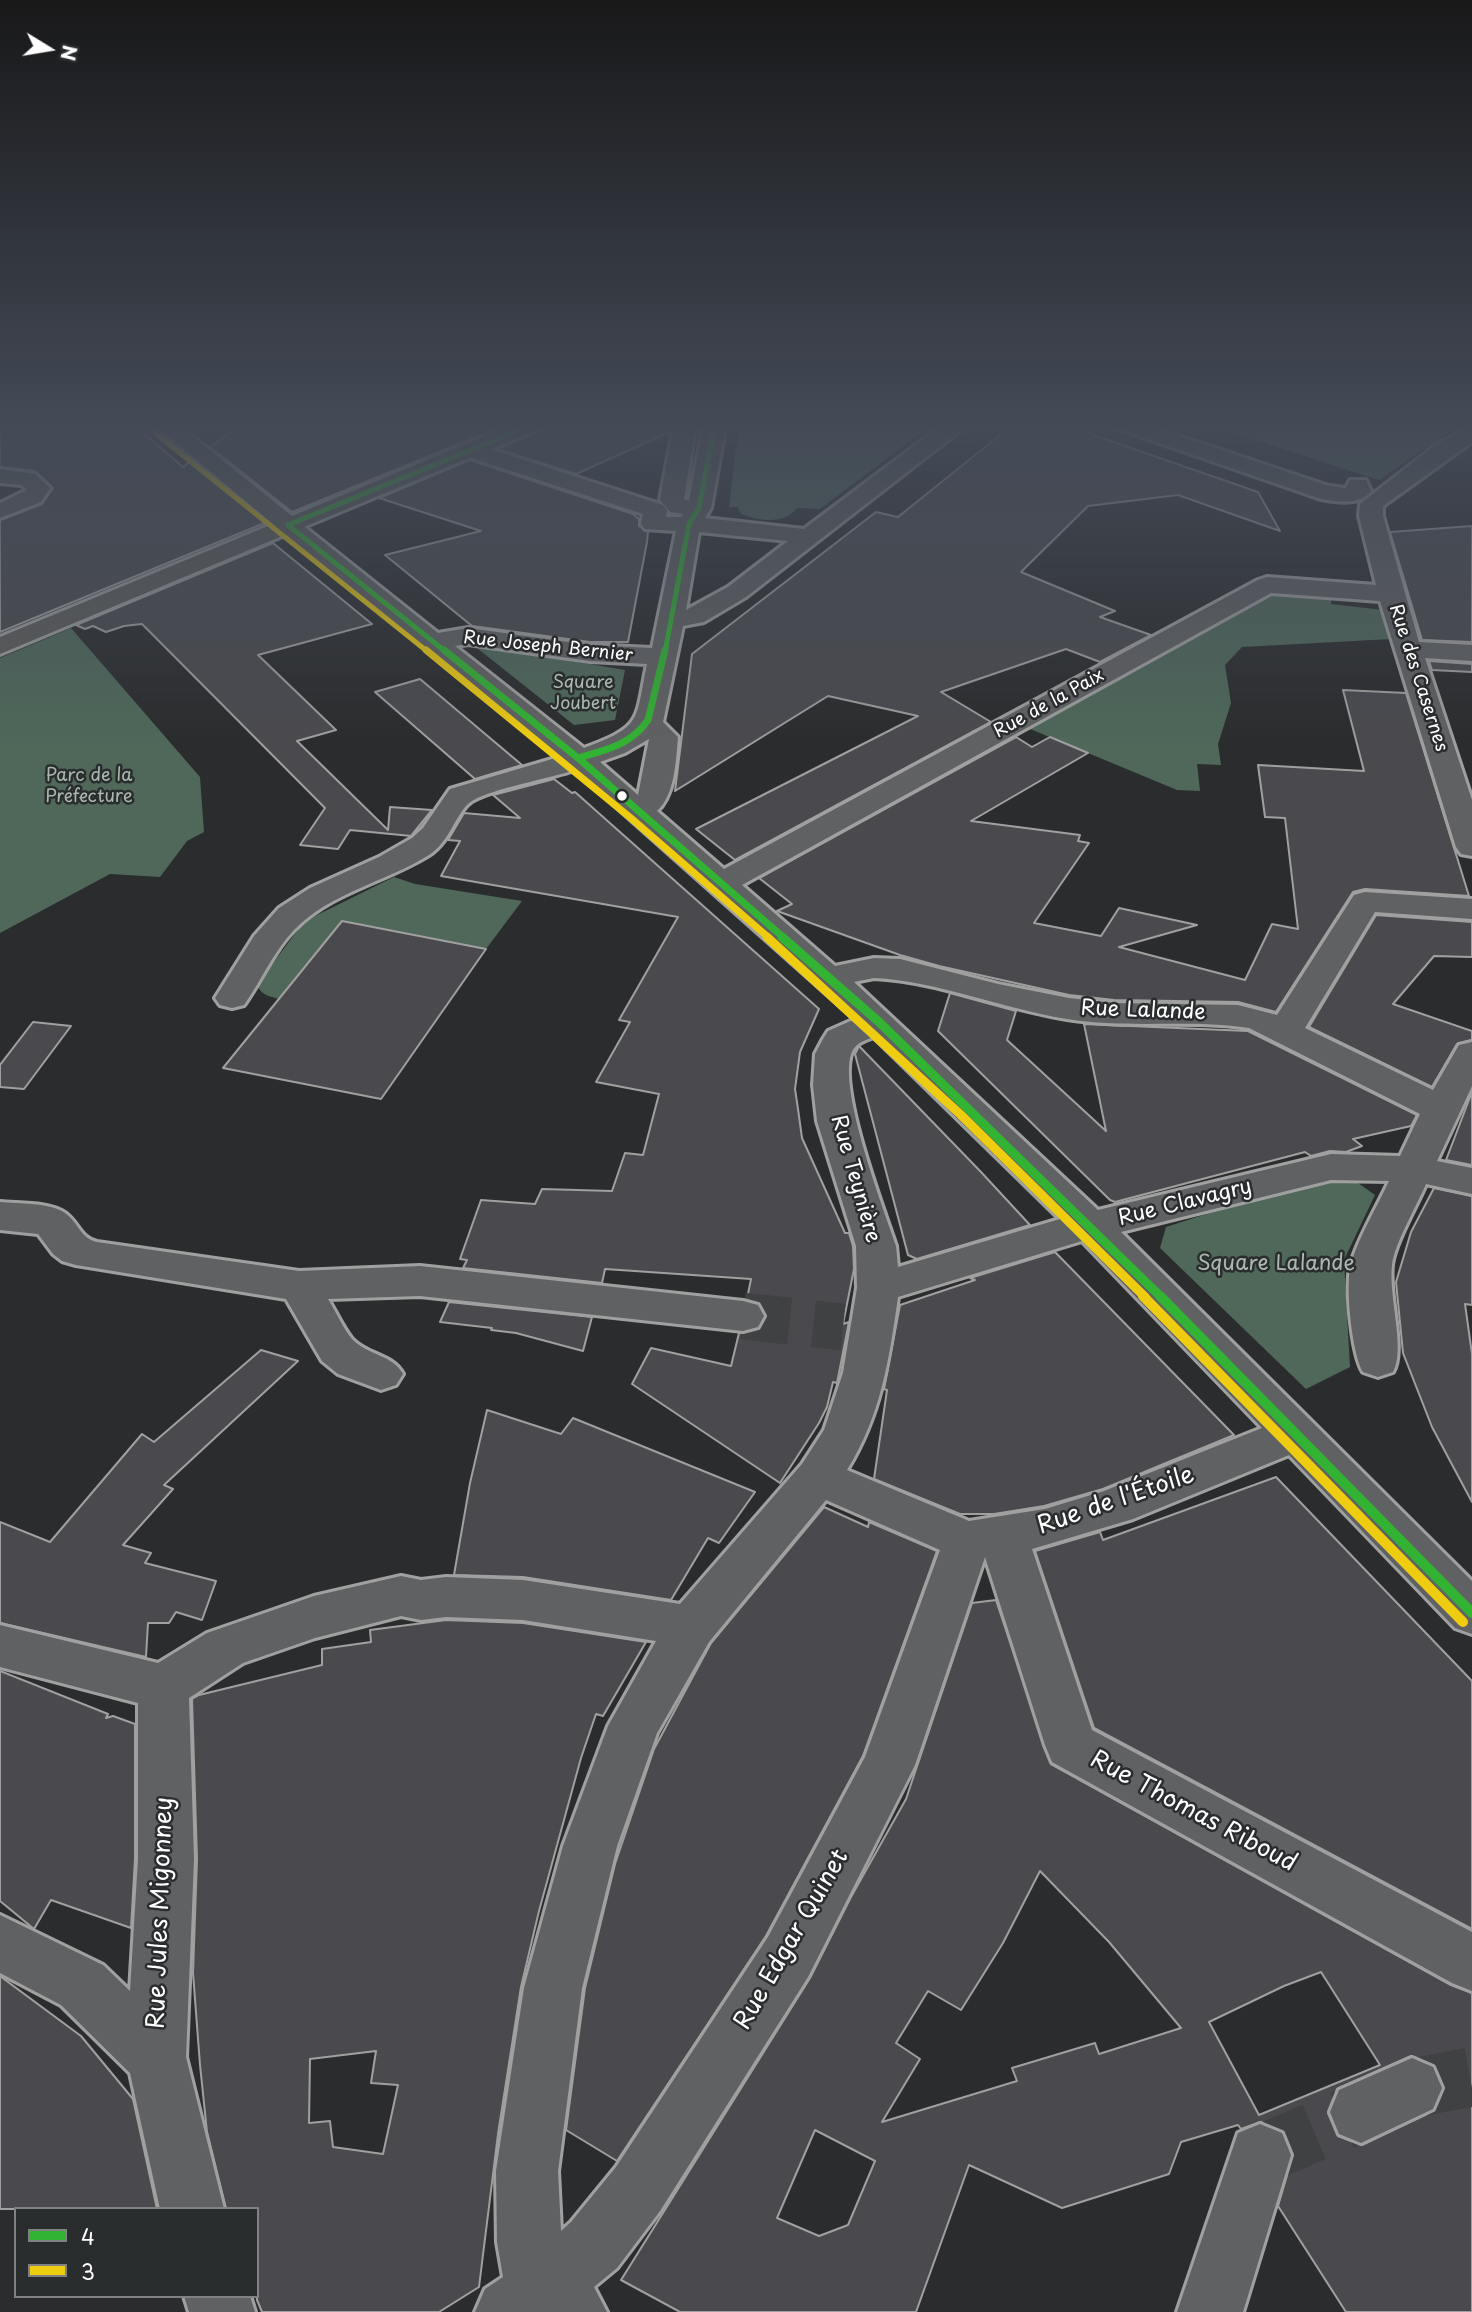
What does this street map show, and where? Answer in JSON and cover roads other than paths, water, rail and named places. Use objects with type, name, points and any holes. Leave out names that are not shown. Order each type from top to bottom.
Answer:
[{"type":"main road","points":[[0,646],[274,531]]},
{"type":"street","points":[[295,531],[578,758],[878,1021],[1091,1226],[1472,1613]]},
{"type":"street","points":[[232,998],[278,928],[290,916],[315,899],[426,844],[453,802],[461,795],[634,739],[648,724],[691,531]]},
{"type":"street","points":[[764,531],[809,537]]},
{"type":"street","points":[[671,620],[695,617],[737,592],[817,531]]},
{"type":"street","name":"Rue des Casernes","points":[[1375,531],[1391,594],[1472,847]]},
{"type":"street","name":"Rue de la Paix","points":[[723,883],[1267,585],[1391,594]]},
{"type":"street","name":"Rue Joseph Bernier","points":[[435,641],[468,636],[484,637],[590,653],[661,657]]},
{"type":"street","points":[[1410,649],[1472,653]]},
{"type":"street","points":[[639,812],[652,800],[662,758],[664,737],[648,724]]},
{"type":"street","points":[[1285,1031],[1365,902],[1472,909]]},
{"type":"street","name":"Rue Lalande","points":[[829,977],[874,968],[901,970],[1054,1006],[1123,1014],[1233,1014],[1258,1019],[1441,1110]]},
{"type":"street","name":"Rue Teynière","points":[[541,2305],[529,2242],[527,2171],[553,1987],[590,1846],[634,1726],[691,1626],[818,1477],[845,1435],[865,1373],[857,1329],[878,1288],[876,1246],[836,1121],[831,1085],[833,1054],[841,1039],[878,1021]]},
{"type":"street","points":[[1378,1361],[1371,1307],[1371,1263],[1441,1110],[1472,1053]]},
{"type":"street","name":"Rue Clavagry","points":[[878,1288],[1043,1237],[1331,1167],[1414,1169],[1472,1181]]},
{"type":"street","points":[[0,1216],[49,1221],[76,1251],[97,1256],[299,1286],[391,1281],[454,1284],[743,1316]]},
{"type":"street","points":[[299,1286],[337,1350],[353,1363],[381,1374]]},
{"type":"street","name":"Rue de l'Étoile","points":[[985,1538],[1045,1528],[1116,1506],[1296,1434]]},
{"type":"street","points":[[818,1477],[985,1538]]},
{"type":"street","name":"Rue Thomas Riboud","points":[[985,1538],[1071,1745],[1472,1963]]},
{"type":"street","name":"Rue Edgar Quinet","points":[[541,2305],[594,2245],[638,2189],[788,1957],[889,1765],[985,1538]]},
{"type":"street","points":[[0,1646],[163,1686],[225,1648],[314,1617],[401,1596],[421,1600],[446,1597],[523,1600],[691,1626]]},
{"type":"street","name":"Rue Jules Migonney","points":[[163,1686],[166,1859],[156,2057],[192,2207]]},
{"type":"street","points":[[0,1943],[82,1985],[156,2057]]},
{"type":"street","points":[[1210,2312],[1260,2155]]},
{"type":"tunnel","points":[[743,1316],[843,1327]]},
{"type":"tunnel","points":[[1412,2088],[1472,2077]]},
{"type":"tunnel","points":[[1260,2155],[1361,2112]]},
{"type":"park label","name":"Square Joubert","points":[[583,693]]},
{"type":"park label","name":"Parc de la Préfecture","points":[[89,786]]},
{"type":"park label","name":"Square Lalande","points":[[1276,1264]]}]
